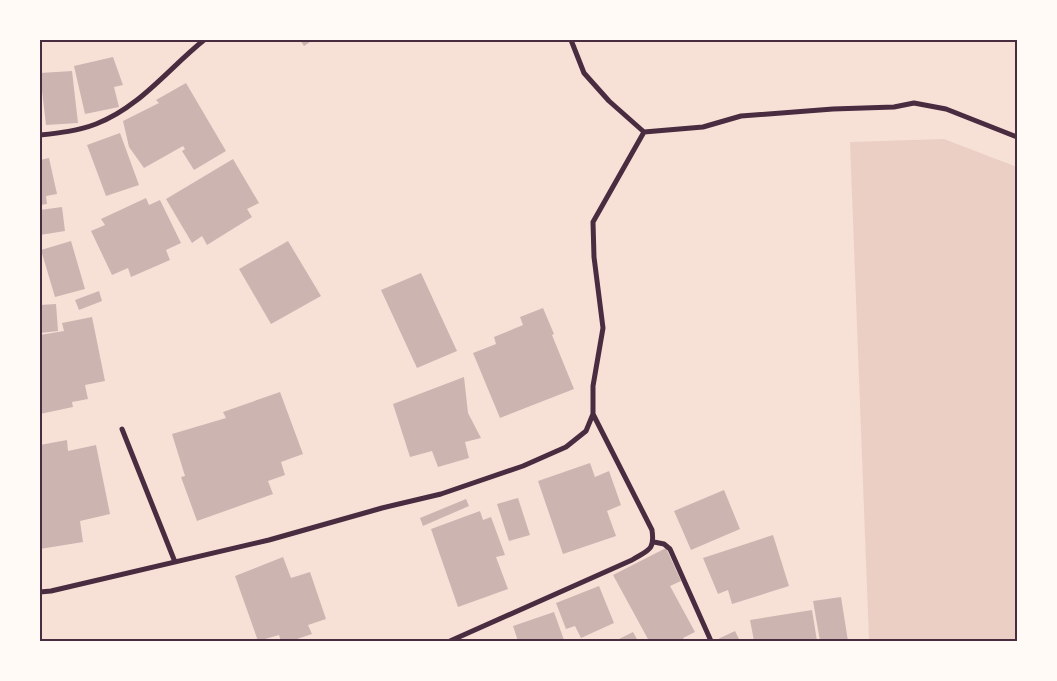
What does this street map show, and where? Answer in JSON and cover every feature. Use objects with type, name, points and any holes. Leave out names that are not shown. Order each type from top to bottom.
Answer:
[{"type":"street","points":[[40,136],[94,125],[111,118],[130,106],[160,81],[204,40]]},
{"type":"street","points":[[570,40],[584,73],[609,101],[644,132],[703,127],[741,116],[833,109],[894,107],[914,103],[946,109],[1017,137]]},
{"type":"street","points":[[40,592],[269,540],[382,508],[441,494],[523,466],[566,447],[586,431],[593,414],[593,386],[603,328],[594,257],[593,222],[644,132]]},
{"type":"street","points":[[450,641],[632,560],[652,548],[654,542],[652,530],[593,414]]},
{"type":"street","points":[[122,429],[175,562]]},
{"type":"street","points":[[654,542],[664,544],[670,548],[711,641]]},
{"type":"shaded area","points":[[944,139],[1017,167],[1017,641],[869,641],[850,142]]},
{"type":"building","points":[[300,40],[313,40],[304,46]]},
{"type":"building","points":[[113,57],[123,85],[114,87],[119,107],[85,114],[74,66]]},
{"type":"building","points":[[72,71],[78,123],[46,125],[40,73]]},
{"type":"building","points":[[186,83],[226,151],[194,170],[182,151],[185,149],[183,146],[144,168],[129,147],[123,121],[159,103],[156,100]]},
{"type":"building","points":[[120,133],[139,185],[106,196],[87,145]]},
{"type":"building","points":[[49,158],[57,194],[46,196],[47,204],[40,205],[40,160]]},
{"type":"building","points":[[233,159],[259,203],[247,209],[252,217],[207,245],[202,236],[192,243],[166,199]]},
{"type":"building","points":[[146,198],[149,205],[160,200],[181,243],[166,250],[170,260],[131,277],[128,268],[112,275],[91,231],[105,225],[101,219]]},
{"type":"building","points":[[62,207],[65,231],[40,235],[40,210]]},
{"type":"building","points":[[71,241],[85,289],[55,297],[41,250]]},
{"type":"building","points":[[288,241],[321,296],[271,324],[239,269]]},
{"type":"building","points":[[421,273],[457,351],[417,368],[381,290]]},
{"type":"building","points":[[99,291],[102,301],[79,310],[75,300]]},
{"type":"building","points":[[56,304],[58,331],[40,333],[40,305]]},
{"type":"building","points":[[543,308],[574,389],[500,418],[473,353],[496,344],[494,337],[523,325],[520,317]]},
{"type":"building","points":[[92,317],[105,381],[85,385],[88,399],[72,402],[73,407],[40,414],[40,335],[64,331],[62,323]]},
{"type":"building","points":[[464,377],[468,413],[481,438],[465,442],[469,458],[438,467],[432,451],[410,457],[393,404]]},
{"type":"building","points":[[280,392],[303,454],[281,462],[285,475],[268,481],[273,494],[197,521],[181,477],[185,476],[172,434],[226,418],[223,412]]},
{"type":"building","points":[[67,440],[68,451],[96,445],[110,514],[80,521],[83,542],[40,549],[40,445]]},
{"type":"building","points":[[590,463],[595,477],[609,471],[621,505],[607,511],[616,536],[563,554],[538,481]]},
{"type":"building","points":[[724,490],[740,529],[691,550],[674,511]]},
{"type":"building","points":[[518,498],[530,535],[509,541],[497,504]]},
{"type":"building","points":[[466,499],[469,506],[423,526],[420,518]]},
{"type":"building","points":[[480,511],[483,520],[491,517],[505,555],[496,557],[508,589],[458,607],[431,529]]},
{"type":"building","points":[[773,535],[789,586],[732,604],[728,590],[718,594],[703,558]]},
{"type":"building","points":[[666,548],[681,581],[670,586],[695,632],[683,638],[685,641],[649,641],[613,575]]},
{"type":"building","points":[[283,557],[291,578],[310,572],[326,619],[308,625],[312,634],[291,641],[281,641],[279,635],[258,641],[235,576]]},
{"type":"building","points":[[599,586],[614,623],[581,638],[575,626],[566,629],[556,603]]},
{"type":"building","points":[[841,597],[848,641],[820,641],[813,601]]},
{"type":"building","points":[[812,610],[817,641],[754,641],[750,620]]},
{"type":"building","points":[[554,612],[564,640],[518,641],[513,626]]},
{"type":"building","points":[[735,631],[740,641],[719,641],[718,639]]},
{"type":"building","points":[[633,632],[638,641],[615,641]]}]
